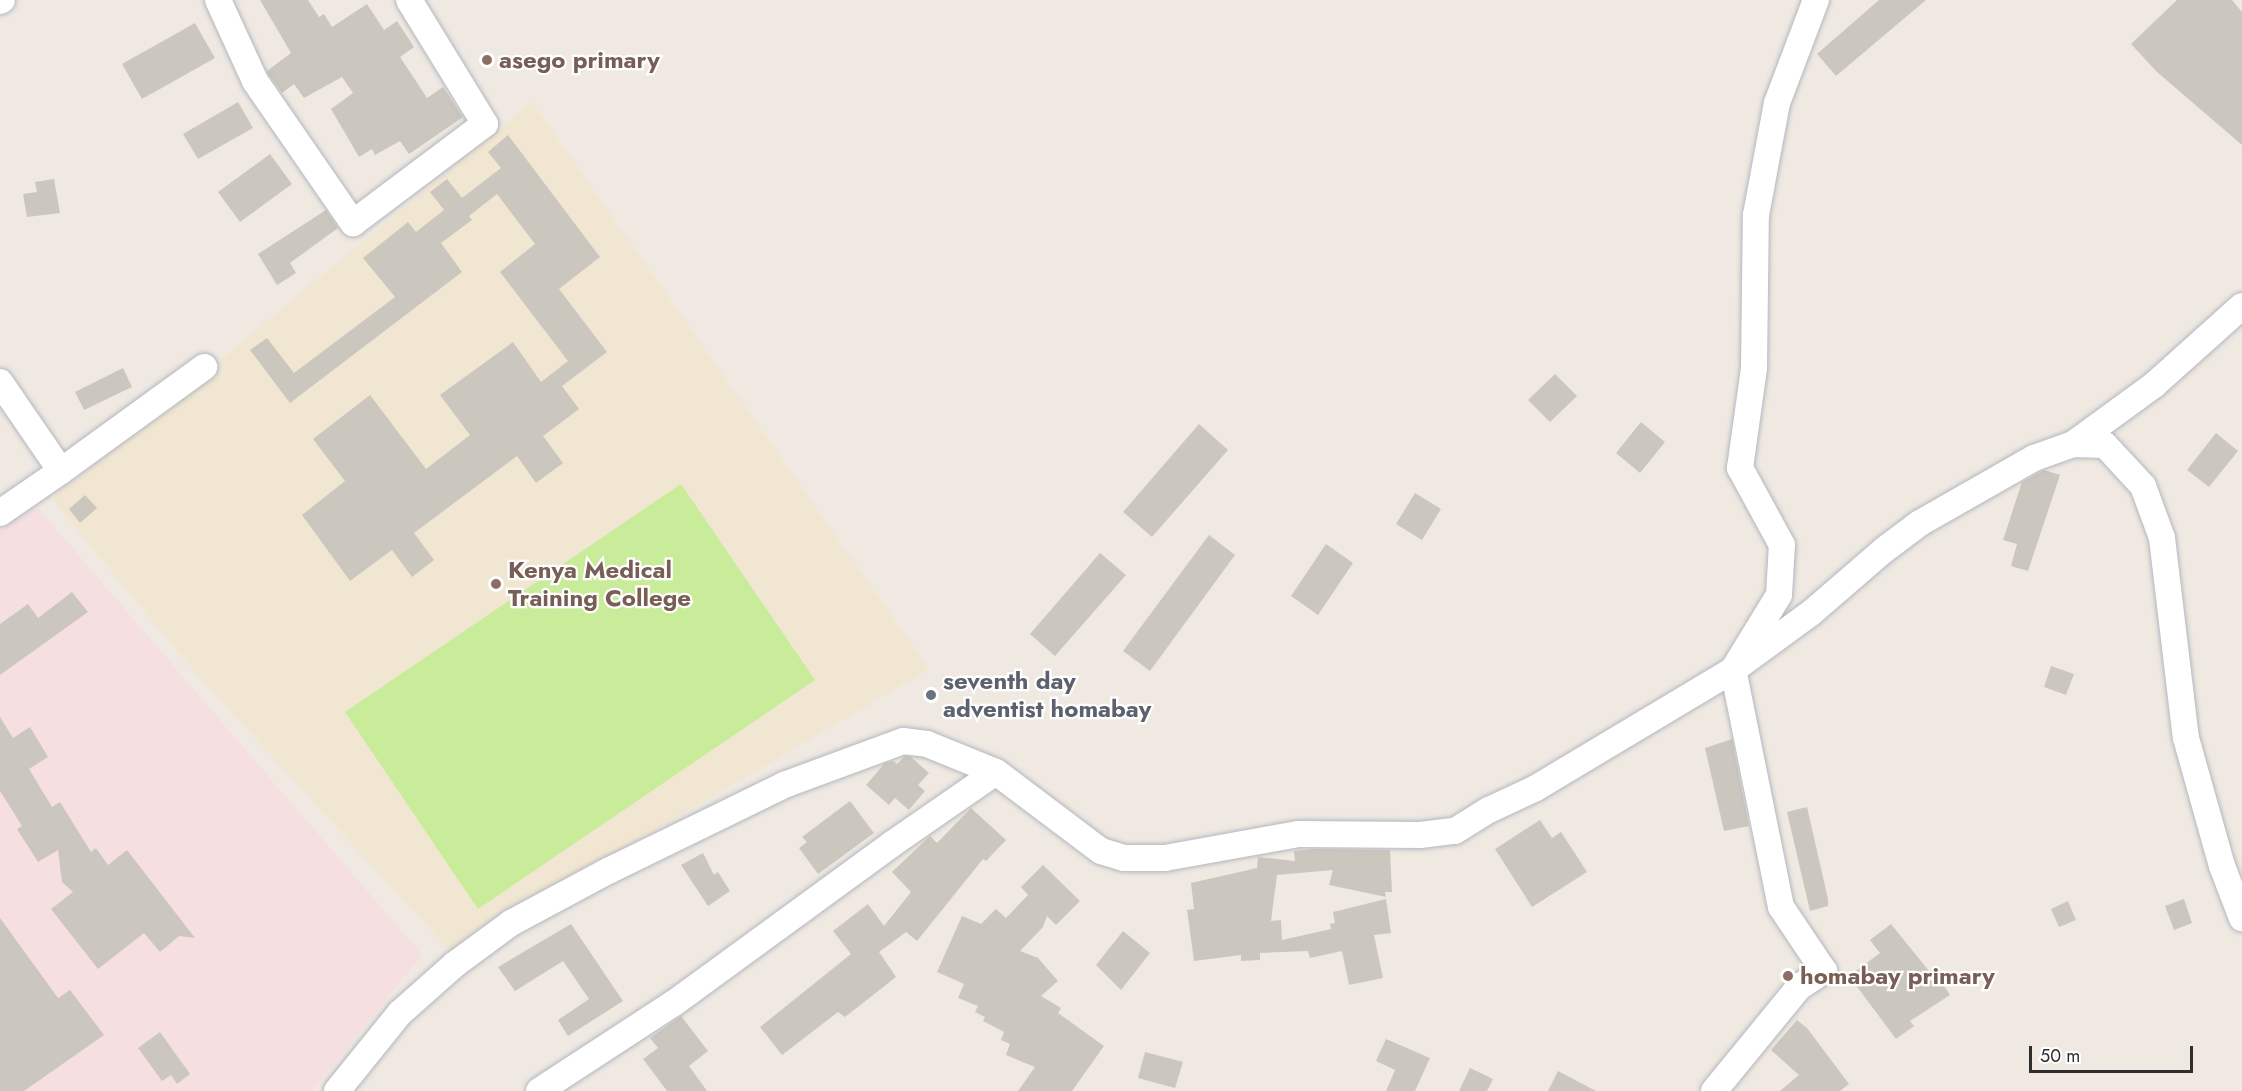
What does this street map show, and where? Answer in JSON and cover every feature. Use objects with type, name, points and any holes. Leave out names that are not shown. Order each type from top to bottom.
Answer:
[{"type":"street","points":[[218,0],[255,81],[353,223],[485,124],[409,0]]},
{"type":"street","points":[[1714,1091],[1799,987],[1824,971],[1781,907],[1733,670],[1779,596],[1782,545],[1740,468],[1754,368],[1756,215],[1777,103],[1816,0]]},
{"type":"street","points":[[337,1091],[400,1013],[454,966],[511,923],[610,870],[784,785],[903,741],[927,744],[996,772],[1101,851],[1124,858],[1165,858],[1299,834],[1420,835],[1455,831],[1489,810],[1536,788],[1733,670],[1811,613],[1884,550],[1920,524],[2034,458],[2073,444],[2154,385],[2242,306]]},
{"type":"street","points":[[0,513],[204,367]]},
{"type":"street","points":[[0,381],[61,471]]},
{"type":"street","points":[[2073,444],[2105,445],[2143,486],[2162,538],[2186,738],[2222,866],[2242,918]]},
{"type":"street","points":[[539,1091],[674,1003],[892,844],[996,772]]},
{"type":"shaded area","name":"Kenya Medical Training College","points":[[532,102],[929,669],[450,951],[194,671],[52,499]]},
{"type":"shaded area","points":[[37,507],[422,955],[312,1091],[0,1091],[0,531]]},
{"type":"green space","points":[[681,484],[815,680],[478,909],[345,712]]},
{"type":"building","points":[[260,0],[308,0],[319,17],[324,14],[332,27],[367,4],[384,30],[397,21],[414,47],[400,57],[427,98],[443,87],[463,117],[409,154],[400,141],[375,155],[372,149],[359,157],[331,109],[353,93],[342,77],[304,98],[294,84],[282,93],[268,74],[267,71],[291,53]]},
{"type":"building","points":[[1879,0],[1926,0],[1836,76],[1817,54]]},
{"type":"building","points":[[2177,0],[2232,0],[2242,12],[2242,145],[2157,72],[2131,44]]},
{"type":"building","points":[[195,23],[215,58],[142,99],[122,64]]},
{"type":"building","points":[[238,102],[253,128],[198,159],[183,134]]},
{"type":"building","points":[[508,135],[600,257],[559,289],[607,352],[562,386],[579,409],[543,436],[563,463],[536,483],[517,456],[414,533],[434,560],[412,577],[392,550],[350,581],[302,515],[345,481],[313,439],[370,395],[426,469],[470,435],[440,395],[513,342],[541,382],[568,361],[500,272],[535,244],[497,194],[469,216],[472,220],[441,243],[462,272],[290,403],[250,350],[267,338],[294,373],[395,297],[363,258],[408,222],[416,232],[444,210],[430,192],[447,179],[462,198],[501,168],[488,152]]},
{"type":"building","points":[[270,154],[292,184],[240,222],[218,192]]},
{"type":"building","points":[[54,179],[60,213],[27,217],[23,194],[37,192],[35,182]]},
{"type":"building","points":[[326,210],[338,228],[290,263],[296,273],[277,285],[258,254]]},
{"type":"building","points":[[123,368],[132,387],[84,410],[75,392]]},
{"type":"building","points":[[1555,374],[1577,396],[1550,422],[1528,400]]},
{"type":"building","points":[[1641,422],[1665,442],[1640,473],[1616,453]]},
{"type":"building","points":[[1199,424],[1228,450],[1152,537],[1123,512]]},
{"type":"building","points":[[2216,433],[2238,451],[2209,487],[2187,470]]},
{"type":"building","points":[[2044,470],[2060,475],[2028,571],[2011,566],[2017,544],[2003,540],[2022,482]]},
{"type":"building","points":[[1415,493],[1441,509],[1422,540],[1396,524]]},
{"type":"building","points":[[85,495],[97,508],[80,523],[69,509]]},
{"type":"building","points":[[1209,535],[1235,555],[1150,671],[1123,651]]},
{"type":"building","points":[[1326,544],[1353,563],[1318,615],[1291,596]]},
{"type":"building","points":[[1100,553],[1126,575],[1055,656],[1030,634]]},
{"type":"building","points":[[72,592],[88,612],[0,675],[0,624],[28,604],[38,618]]},
{"type":"building","points":[[2051,666],[2074,674],[2066,695],[2044,687]]},
{"type":"building","points":[[0,717],[13,738],[30,727],[48,757],[29,769],[52,807],[60,802],[91,852],[96,848],[108,865],[127,850],[195,938],[179,936],[160,952],[144,933],[98,969],[51,909],[73,892],[62,882],[58,850],[38,862],[17,829],[22,826],[0,791]]},
{"type":"building","points":[[1732,739],[1749,826],[1724,831],[1705,748]]},
{"type":"building","points":[[905,756],[911,757],[929,773],[918,785],[925,791],[909,810],[895,798],[889,805],[866,785],[884,764],[893,761],[897,764]]},
{"type":"building","points":[[850,801],[874,833],[818,874],[799,848],[807,842],[802,837]]},
{"type":"building","points":[[1807,807],[1828,899],[1828,906],[1810,911],[1787,812]]},
{"type":"building","points":[[971,808],[1006,840],[986,861],[983,859],[917,941],[906,932],[879,952],[896,977],[845,1017],[838,1012],[782,1055],[760,1027],[851,954],[833,931],[868,904],[884,926],[911,892],[892,872],[930,836],[937,843]]},
{"type":"building","points":[[1540,820],[1552,838],[1561,832],[1587,872],[1532,907],[1495,849]]},
{"type":"building","points":[[1390,850],[1392,892],[1385,892],[1386,897],[1329,885],[1333,870],[1277,875],[1271,921],[1281,920],[1282,940],[1331,929],[1330,924],[1335,923],[1333,912],[1386,899],[1391,933],[1374,935],[1383,978],[1349,985],[1342,951],[1310,958],[1308,951],[1260,953],[1260,960],[1241,961],[1241,955],[1194,961],[1187,910],[1194,909],[1191,883],[1257,868],[1258,857],[1295,861],[1294,851]]},
{"type":"building","points":[[703,853],[714,875],[718,872],[730,891],[708,906],[681,865]]},
{"type":"building","points":[[1043,865],[1080,901],[1056,925],[1047,916],[1043,927],[1020,951],[1038,958],[1058,981],[1041,996],[1061,1008],[1058,1013],[1104,1046],[1072,1091],[1018,1091],[1035,1067],[1006,1055],[1010,1044],[1001,1040],[1004,1032],[983,1021],[985,1017],[975,1012],[978,1006],[958,998],[964,984],[937,972],[962,916],[981,924],[996,909],[1006,918],[1028,895],[1021,887]]},
{"type":"building","points":[[2184,899],[2192,923],[2174,930],[2165,906]]},
{"type":"building","points":[[2068,901],[2076,920],[2059,927],[2051,909]]},
{"type":"building","points":[[0,918],[58,998],[70,990],[104,1035],[24,1091],[0,1091]]},
{"type":"building","points":[[571,924],[623,1001],[568,1036],[558,1020],[589,999],[563,961],[515,991],[498,967]]},
{"type":"building","points":[[1891,924],[1929,971],[1933,969],[1950,995],[1910,1021],[1914,1026],[1896,1039],[1849,976],[1880,953],[1870,940]]},
{"type":"building","points":[[1123,931],[1150,953],[1121,990],[1096,965]]},
{"type":"building","points":[[681,1016],[708,1051],[689,1066],[707,1091],[667,1091],[643,1059],[658,1048],[650,1038]]},
{"type":"building","points":[[1797,1020],[1807,1028],[1849,1084],[1840,1091],[1780,1091],[1799,1075],[1771,1050]]},
{"type":"building","points":[[160,1032],[190,1074],[177,1084],[171,1075],[162,1081],[138,1048]]},
{"type":"building","points":[[1386,1039],[1430,1058],[1415,1091],[1386,1091],[1395,1070],[1376,1061]]},
{"type":"building","points":[[1145,1052],[1183,1062],[1175,1088],[1138,1078]]},
{"type":"building","points":[[1470,1068],[1493,1079],[1487,1091],[1459,1091]]},
{"type":"building","points":[[1558,1071],[1596,1091],[1548,1091]]},
{"type":"place","name":"asego primary","points":[[487,60]]},
{"type":"place","name":"Kenya Medical Training College","points":[[496,584]]},
{"type":"place","name":"seventh day adventist homabay","points":[[931,695]]},
{"type":"place","name":"homabay primary","points":[[1788,976]]}]
